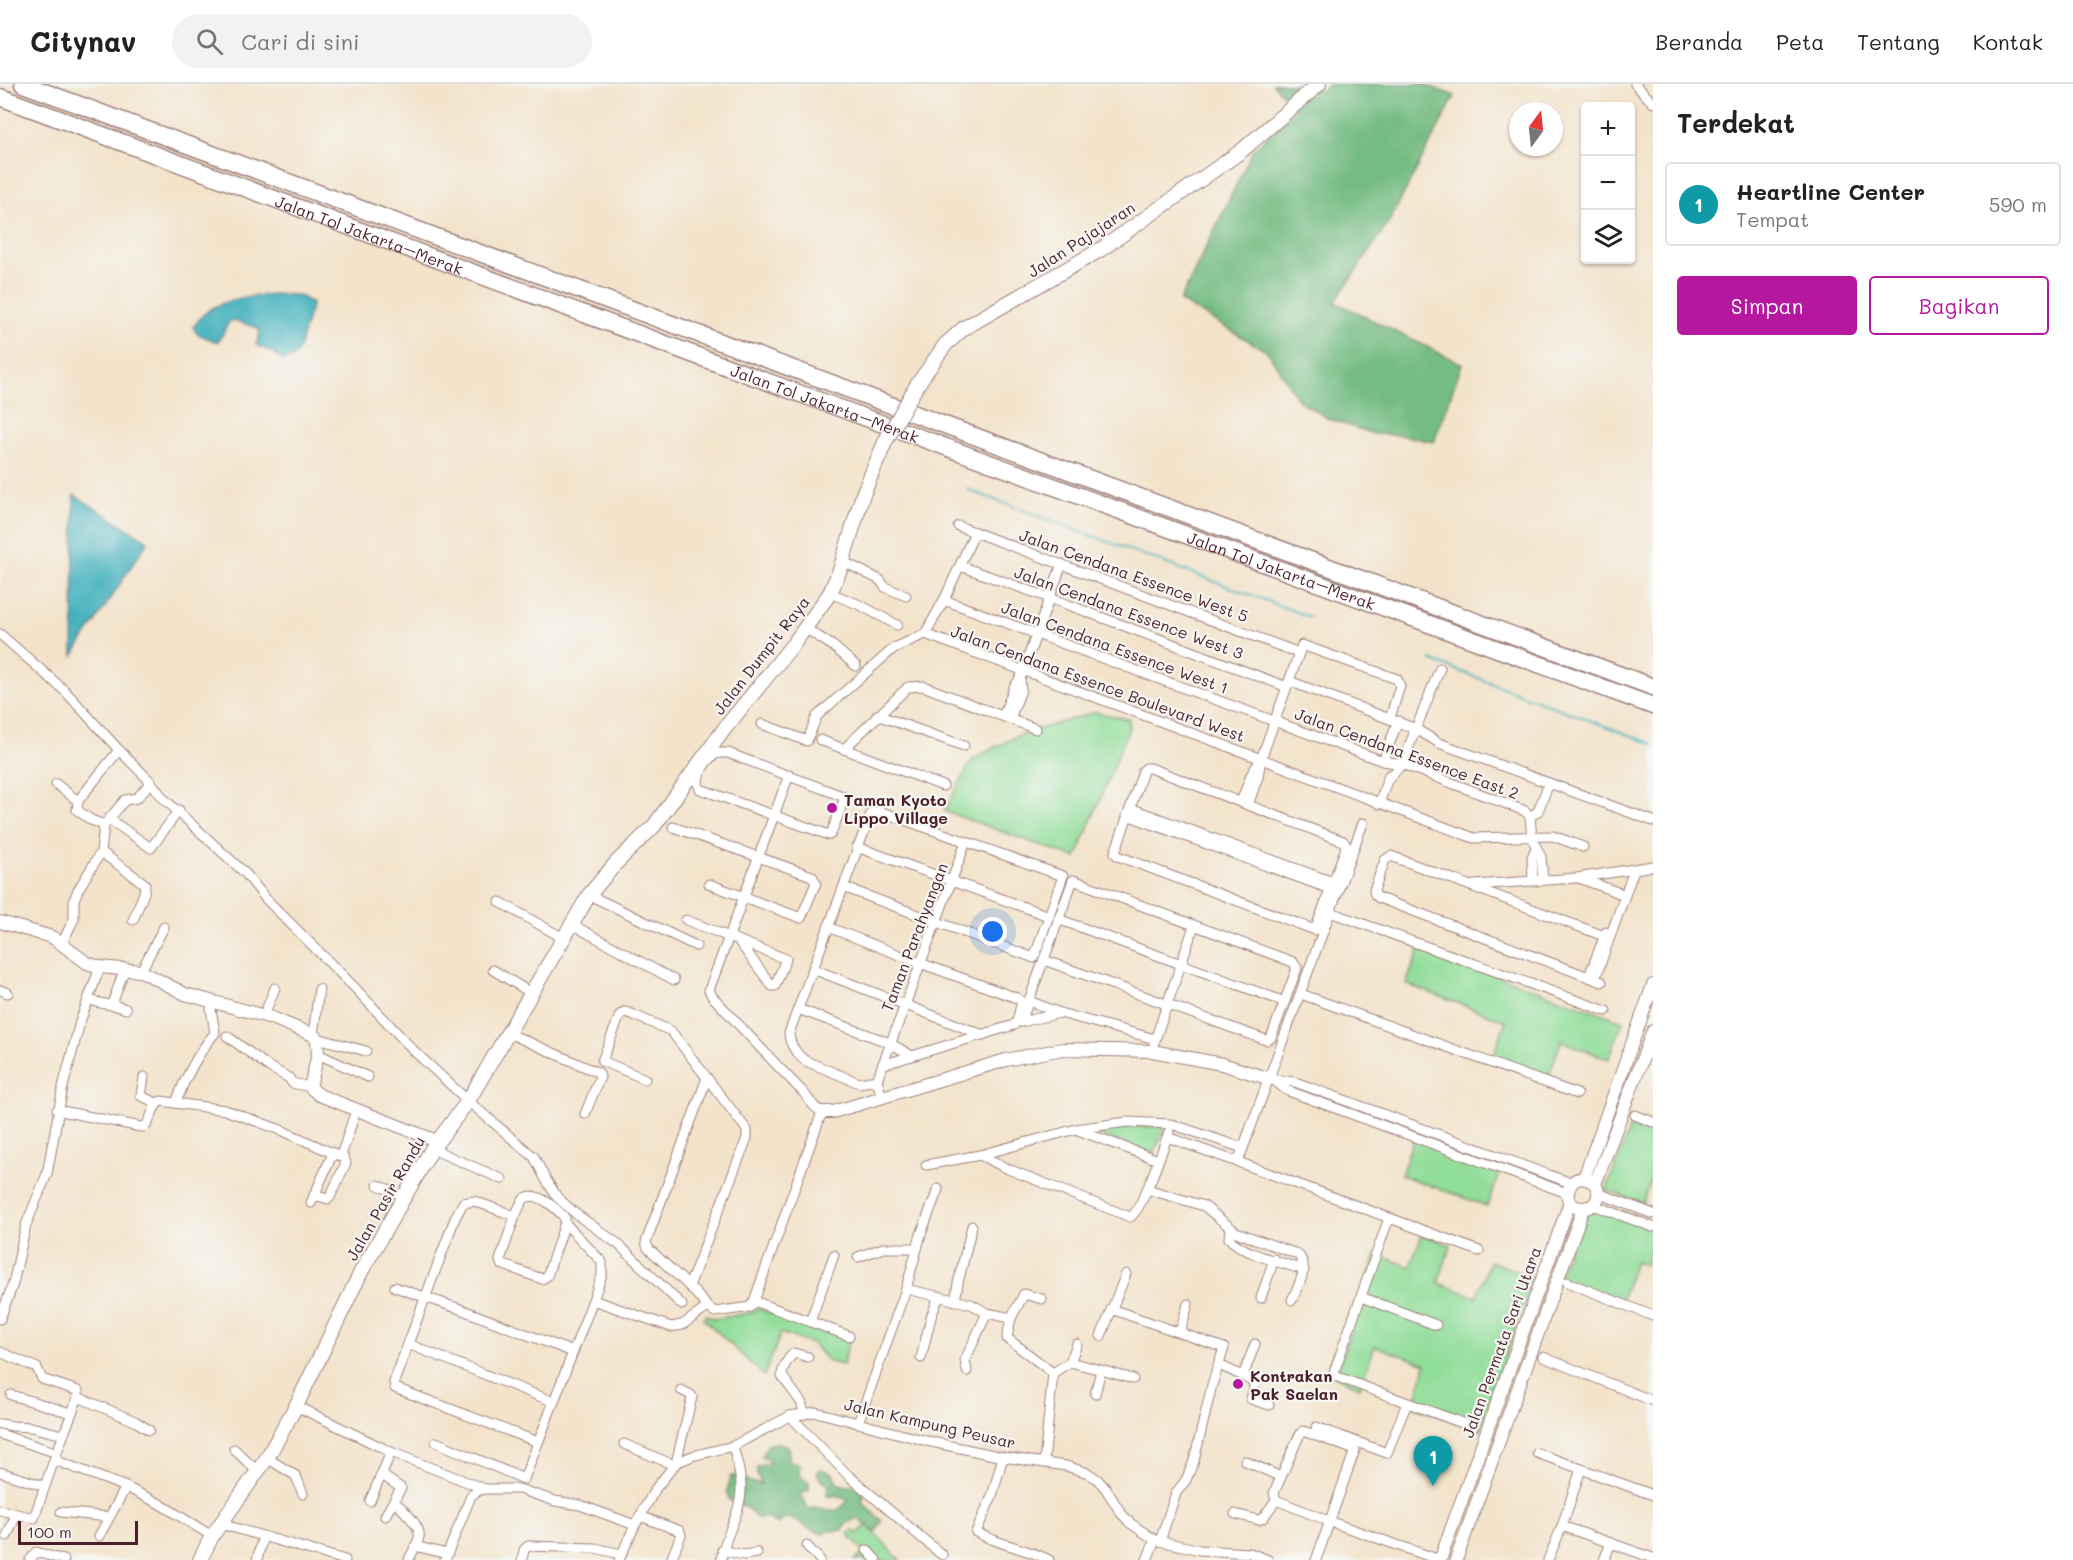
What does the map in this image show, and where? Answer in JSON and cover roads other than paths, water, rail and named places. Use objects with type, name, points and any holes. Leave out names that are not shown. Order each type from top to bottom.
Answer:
[{"type":"highway","name":"Jalan Tol Jakarta–Merak","points":[[23,84],[1653,687]]},
{"type":"highway","name":"Jalan Tol Jakarta–Merak","points":[[0,97],[711,361],[1653,706]]},
{"type":"main road","name":"Jalan Pajajaran","points":[[886,440],[916,385],[945,345],[964,328],[1100,250],[1239,152],[1319,84]]},
{"type":"main road","name":"Jalan Dumpit Raya","points":[[616,863],[654,826],[725,728],[830,593],[842,561],[858,492],[886,440]]},
{"type":"main road","name":"Jalan Pasir Randu","points":[[200,1560],[212,1536],[267,1458],[296,1406],[362,1270],[434,1145],[468,1101],[589,895],[616,863]]},
{"type":"street","points":[[1635,84],[1653,104]]},
{"type":"street","name":"Jalan Cendana Essence West 5","points":[[958,526],[1299,653]]},
{"type":"street","points":[[762,724],[807,741],[817,716],[894,648],[925,634],[944,600],[975,532]]},
{"type":"street","points":[[842,561],[880,580],[885,587],[906,596]]},
{"type":"street","points":[[1007,717],[1014,687],[1022,675],[1062,564]]},
{"type":"street","name":"Jalan Cendana Essence West 3","points":[[960,566],[1394,720],[1416,729],[1439,743],[1653,821]]},
{"type":"street","points":[[830,593],[860,605],[897,625]]},
{"type":"street","name":"Jalan Cendana Essence West 1","points":[[944,600],[1274,722]]},
{"type":"street","points":[[805,628],[833,646],[856,666]]},
{"type":"street","points":[[0,634],[65,692],[151,782],[163,798],[179,810],[212,845],[246,874],[266,899],[356,988],[415,1052],[534,1157],[558,1197],[576,1214],[618,1244],[682,1305]]},
{"type":"street","name":"Jalan Cendana Essence Boulevard West","points":[[925,634],[1022,675],[1473,837],[1553,836],[1583,848]]},
{"type":"street","points":[[1244,804],[1258,777],[1261,759],[1302,645],[1397,678],[1400,686],[1387,762],[1388,780]]},
{"type":"street","points":[[1379,804],[1388,780],[1402,764],[1440,668]]},
{"type":"street","points":[[844,749],[908,687],[915,685],[1036,729]]},
{"type":"street","points":[[877,715],[964,746]]},
{"type":"street","name":"Jalan Cendana Essence East 2","points":[[1274,722],[1387,762],[1402,764],[1525,811],[1530,817],[1532,837],[1536,848],[1532,857],[1538,880]]},
{"type":"street","points":[[820,740],[943,786]]},
{"type":"street","points":[[118,750],[78,801],[77,810],[91,820],[107,822],[151,848],[179,810]]},
{"type":"street","points":[[724,753],[844,797],[829,836],[773,816],[704,791],[698,786],[698,777],[713,755],[724,753]]},
{"type":"street","points":[[1146,768],[1244,804],[1342,841],[1346,845],[1315,930],[1115,853],[1146,768]]},
{"type":"street","points":[[789,776],[709,990],[814,1107],[822,1112],[833,1112],[1019,1056],[1063,1049],[1154,1045]]},
{"type":"street","points":[[62,943],[74,919],[74,900],[78,890],[101,852],[107,822],[125,800],[137,798],[151,782]]},
{"type":"street","points":[[1530,817],[1538,811],[1549,783]]},
{"type":"street","points":[[56,784],[78,801]]},
{"type":"street","points":[[882,1098],[877,1080],[860,1083],[802,1059],[789,1038],[857,847],[869,816],[876,811],[1064,876],[1044,960],[1022,1022],[1060,1013]]},
{"type":"street","points":[[1129,811],[1331,886]]},
{"type":"street","points":[[1238,1162],[1272,1079],[1300,994],[1363,823]]},
{"type":"street","points":[[673,827],[812,876],[816,883],[801,918],[709,884]]},
{"type":"street","name":"Taman Parahyangan","points":[[877,1080],[966,842]]},
{"type":"street","points":[[857,847],[1285,1002]]},
{"type":"street","points":[[101,852],[145,884],[144,893],[133,920]]},
{"type":"street","points":[[1595,979],[1379,898],[1375,896],[1374,890],[1385,860],[1391,856],[1604,936]]},
{"type":"street","points":[[1472,886],[1577,878],[1653,866]]},
{"type":"street","points":[[1595,979],[1604,936],[1634,870]]},
{"type":"street","points":[[1577,878],[1623,894]]},
{"type":"street","points":[[843,887],[1034,958],[1073,880],[1293,962],[1297,968],[1271,1038],[1266,1040],[1044,960]]},
{"type":"street","points":[[1595,979],[1623,894]]},
{"type":"street","points":[[589,895],[696,946]]},
{"type":"street","points":[[500,902],[563,938]]},
{"type":"street","points":[[1330,912],[1606,1011]]},
{"type":"street","points":[[686,921],[786,959],[775,986],[772,986],[740,942]]},
{"type":"street","points":[[0,922],[62,943],[81,960],[100,967],[141,971],[185,994],[264,1015],[314,1037],[366,1051]]},
{"type":"street","points":[[571,924],[674,980]]},
{"type":"street","points":[[1154,1045],[1194,926]]},
{"type":"street","points":[[141,971],[164,927]]},
{"type":"street","points":[[828,927],[1020,999],[1023,1004],[1016,1023],[882,1065]]},
{"type":"street","points":[[0,1319],[13,1284],[26,1225],[47,1174],[57,1110],[80,1022],[100,967]]},
{"type":"street","points":[[112,1004],[125,968]]},
{"type":"street","points":[[813,969],[983,1035]]},
{"type":"street","points":[[494,970],[531,993]]},
{"type":"street","points":[[1593,1185],[1653,985]]},
{"type":"street","points":[[264,1015],[275,988]]},
{"type":"street","points":[[310,1087],[318,1054],[314,1037],[319,989]]},
{"type":"street","points":[[1300,994],[1577,1094]]},
{"type":"street","points":[[88,999],[126,1009]]},
{"type":"street","points":[[176,1103],[183,1084],[207,1041],[215,1033],[211,1009],[213,1002]]},
{"type":"street","points":[[1029,1002],[1154,1045],[1272,1079],[1286,1090],[1569,1193],[1575,1207],[1588,1207],[1653,1227]]},
{"type":"street","points":[[798,1009],[890,1043],[912,1056]]},
{"type":"street","points":[[645,1079],[602,1061],[624,1012],[671,1031],[747,1130],[748,1135],[689,1286]]},
{"type":"street","points":[[1593,1185],[1653,1031]]},
{"type":"street","points":[[508,1033],[599,1073],[600,1077],[585,1114]]},
{"type":"street","points":[[227,1036],[269,1067],[289,1078],[292,1083],[310,1087],[319,1095],[434,1145],[502,1179]]},
{"type":"street","points":[[318,1054],[368,1077]]},
{"type":"street","points":[[144,1077],[141,1096],[156,1103],[161,1101],[225,1110],[281,1130],[337,1155],[346,1160],[330,1197],[312,1199],[337,1155],[356,1110]]},
{"type":"street","points":[[707,1078],[647,1238],[648,1248],[689,1286],[704,1309],[715,1312],[750,1307],[754,1301],[822,1112]]},
{"type":"street","points":[[57,1110],[145,1127],[156,1103]]},
{"type":"street","points":[[1635,1115],[1653,1122]]},
{"type":"street","points":[[926,1165],[980,1155],[1076,1129],[1127,1122],[1171,1124],[1243,1148]]},
{"type":"street","points":[[980,1155],[1008,1169],[1130,1217],[1135,1215],[1148,1188],[1171,1124]]},
{"type":"street","points":[[1076,1129],[1158,1160]]},
{"type":"street","points":[[1167,1137],[1479,1251]]},
{"type":"street","points":[[1569,1193],[1577,1179],[1653,1214]]},
{"type":"street","points":[[378,1185],[404,1196]]},
{"type":"street","name":"Jalan Permata Sari Utara","points":[[1456,1560],[1498,1439],[1588,1207],[1593,1185]]},
{"type":"street","points":[[1148,1188],[1204,1206],[1230,1228],[1243,1235],[1297,1254],[1302,1258],[1304,1270],[1292,1300]]},
{"type":"street","points":[[858,1422],[906,1289],[917,1248],[938,1189]]},
{"type":"street","name":"Jalan Permata Sari Utara","points":[[1440,1560],[1569,1193]]},
{"type":"street","points":[[436,1442],[524,1479],[602,1275],[602,1262],[566,1224],[563,1216],[543,1200],[530,1196],[525,1198],[515,1216],[500,1260],[501,1264],[542,1279],[547,1276],[566,1224]]},
{"type":"street","points":[[515,1216],[474,1201],[463,1203],[455,1218],[394,1382],[395,1388],[538,1442]]},
{"type":"street","points":[[1639,1222],[1643,1210]]},
{"type":"street","points":[[1389,1218],[1334,1372],[1335,1376],[1473,1427]]},
{"type":"street","points":[[955,1301],[972,1226]]},
{"type":"street","points":[[1230,1228],[1229,1238],[1233,1244],[1304,1270]]},
{"type":"street","points":[[858,1257],[883,1248],[917,1248]]},
{"type":"street","points":[[810,1322],[834,1255]]},
{"type":"street","points":[[1261,1298],[1274,1259]]},
{"type":"street","points":[[1101,1336],[1126,1274]]},
{"type":"street","points":[[1567,1282],[1653,1316]]},
{"type":"street","points":[[395,1287],[425,1296],[573,1352]]},
{"type":"street","points":[[906,1289],[971,1304],[987,1313],[1011,1318]]},
{"type":"street","points":[[1042,1299],[1024,1294],[1011,1318],[1006,1338],[1053,1373]]},
{"type":"street","points":[[921,1358],[931,1317],[939,1296]]},
{"type":"street","points":[[1361,1297],[1436,1325]]},
{"type":"street","points":[[593,1300],[670,1327],[682,1325],[704,1309]]},
{"type":"street","points":[[754,1301],[849,1336]]},
{"type":"street","points":[[1180,1332],[1188,1304]]},
{"type":"street","points":[[1111,1309],[1224,1348],[1194,1461],[1186,1480],[1176,1493],[1147,1560]]},
{"type":"street","points":[[967,1371],[965,1360],[987,1313]]},
{"type":"street","points":[[408,1344],[554,1402]]},
{"type":"street","points":[[1053,1373],[1070,1362],[1077,1344]]},
{"type":"street","points":[[1243,1376],[1256,1344]]},
{"type":"street","points":[[0,1352],[37,1368],[42,1379],[75,1389],[79,1394],[34,1518],[0,1510]]},
{"type":"street","points":[[805,1414],[801,1402],[782,1376],[782,1372],[794,1353],[808,1357]]},
{"type":"street","points":[[1543,1357],[1653,1401]]},
{"type":"street","points":[[1070,1362],[1133,1379]]},
{"type":"street","points":[[1219,1365],[1255,1383],[1251,1399],[1269,1405]]},
{"type":"street","points":[[1095,1394],[1101,1370]]},
{"type":"street","points":[[1044,1462],[1053,1373]]},
{"type":"street","points":[[522,1560],[524,1550],[528,1546],[595,1548],[620,1557],[656,1488],[675,1464],[692,1397],[681,1390]]},
{"type":"street","points":[[11,1395],[71,1413]]},
{"type":"street","points":[[78,1397],[135,1421],[149,1430]]},
{"type":"street","points":[[1316,1427],[1387,1454],[1407,1404]]},
{"type":"street","points":[[296,1406],[391,1452],[485,1489]]},
{"type":"street","name":"Jalan Kampung Peusar","points":[[675,1464],[692,1456],[733,1446],[790,1416],[816,1412],[826,1413],[1002,1457],[1066,1466],[1088,1473],[1097,1479],[1125,1518],[1157,1541],[1199,1555],[1250,1553],[1268,1560]]},
{"type":"street","points":[[790,1416],[849,1476],[942,1555]]},
{"type":"street","points":[[0,1424],[31,1427],[63,1435]]},
{"type":"street","points":[[1276,1500],[1274,1493],[1303,1431],[1353,1449],[1355,1453],[1317,1560]]},
{"type":"street","points":[[0,1434],[126,1487],[160,1504],[212,1536]]},
{"type":"street","points":[[1485,1434],[1498,1439]]},
{"type":"street","points":[[624,1444],[675,1464]]},
{"type":"street","points":[[733,1446],[741,1488],[722,1555],[757,1553]]},
{"type":"street","points":[[234,1449],[258,1472]]},
{"type":"street","points":[[370,1501],[391,1452]]},
{"type":"street","points":[[1537,1453],[1653,1494]]},
{"type":"street","points":[[1002,1457],[992,1496],[976,1532],[1049,1560]]},
{"type":"street","points":[[267,1458],[296,1476],[303,1494]]},
{"type":"street","points":[[1245,1461],[1281,1477]]},
{"type":"street","points":[[1548,1560],[1581,1469]]},
{"type":"street","points":[[0,1472],[44,1486]]},
{"type":"street","points":[[382,1474],[401,1488],[385,1516]]},
{"type":"street","points":[[99,1536],[126,1487]]},
{"type":"street","points":[[415,1546],[446,1557],[471,1496],[485,1489],[519,1489],[555,1501],[580,1505],[680,1531],[681,1535],[671,1560]]},
{"type":"street","points":[[1276,1500],[1440,1560]]},
{"type":"street","points":[[1235,1514],[1259,1520],[1276,1500]]},
{"type":"street","points":[[394,1501],[408,1514],[419,1530],[420,1535],[409,1560]]},
{"type":"street","points":[[61,1512],[109,1517]]},
{"type":"street","points":[[7,1536],[16,1515]]},
{"type":"street","points":[[221,1524],[345,1560]]},
{"type":"street","points":[[1562,1526],[1653,1558]]},
{"type":"street","points":[[257,1560],[263,1536]]},
{"type":"street","points":[[1604,1560],[1611,1543]]},
{"type":"street","points":[[807,1546],[820,1560]]},
{"type":"street","points":[[306,1560],[310,1549]]},
{"type":"street","points":[[867,1550],[876,1560]]},
{"type":"street","points":[[33,1556],[64,1560]]},
{"type":"water","points":[[276,294],[298,295],[312,303],[298,352],[291,359],[282,361],[272,352],[256,345],[260,333],[258,328],[232,320],[217,342],[197,334],[193,327],[205,313],[221,304],[248,297]]},
{"type":"water","points":[[74,495],[148,541],[73,656],[74,505]]},
{"type":"waterway","points":[[966,489],[1310,617]]},
{"type":"waterway","points":[[1430,660],[1653,744]]},
{"type":"place","name":"Taman Kyoto Lippo Village","points":[[832,808]]},
{"type":"place","name":"Kontrakan Pak Saelan","points":[[1238,1384]]},
{"type":"place","name":"Heartline Center","points":[[1433,1486]]}]
